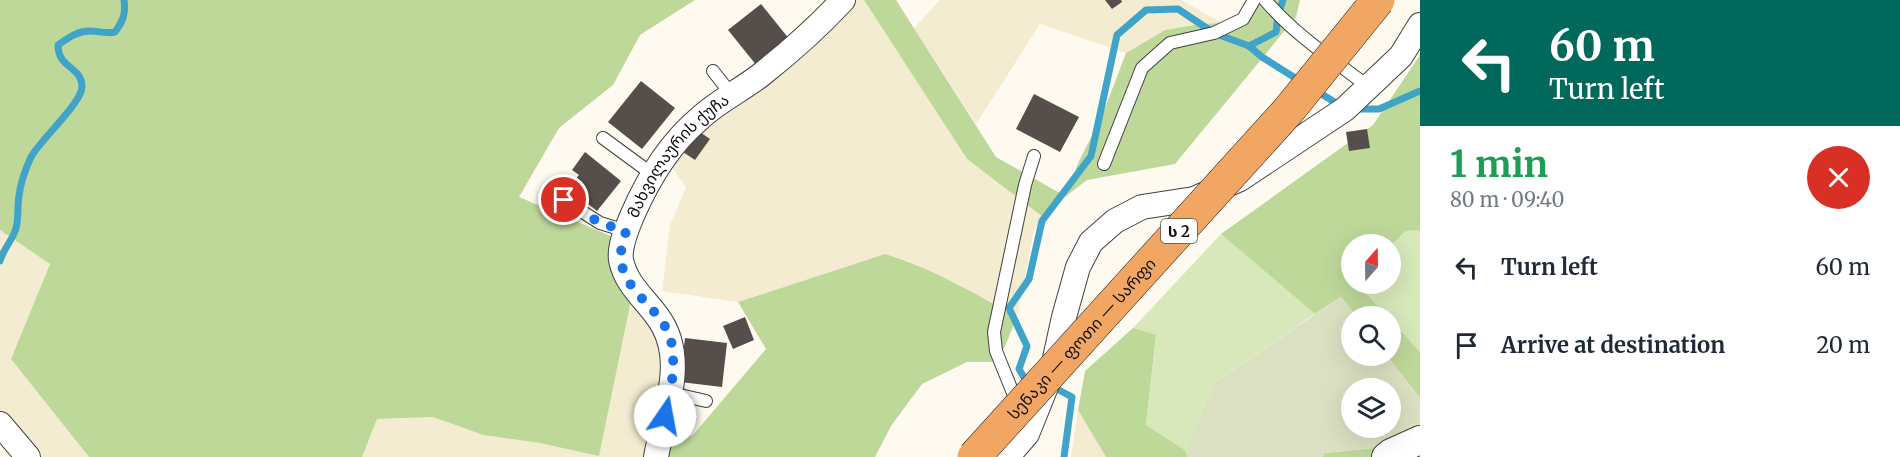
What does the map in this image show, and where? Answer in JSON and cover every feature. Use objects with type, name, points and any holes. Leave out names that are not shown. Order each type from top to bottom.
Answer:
[{"type":"highway","name":"სენაკი — ფოთი — სარფი","points":[[974,457],[1280,120],[1378,0]]},
{"type":"street","name":"მახვილაურის ქუჩა","points":[[656,457],[671,393],[673,367],[670,338],[658,317],[636,293],[625,275],[621,256],[626,231],[643,190],[675,142],[698,119],[761,74],[817,28],[843,0]]},
{"type":"street","points":[[1007,457],[1027,445],[1052,372],[1078,267],[1091,242],[1115,221],[1142,207],[1194,199],[1240,179],[1345,109],[1401,56],[1420,25]]},
{"type":"street","points":[[1,428],[28,457]]},
{"type":"street","points":[[1386,457],[1420,440]]},
{"type":"lane","points":[[1104,164],[1142,68],[1170,43],[1214,33],[1243,19],[1254,0]]},
{"type":"lane","points":[[1265,0],[1300,34],[1369,87]]},
{"type":"lane","points":[[713,71],[731,94]]},
{"type":"lane","points":[[603,138],[652,174]]},
{"type":"lane","points":[[1027,445],[1014,395],[996,351],[994,332],[1025,185],[1034,156]]},
{"type":"lane","points":[[564,200],[600,223],[626,231]]},
{"type":"lane","points":[[671,393],[706,401]]},
{"type":"shaded area","points":[[842,0],[864,0],[967,159],[1043,217],[1034,231],[1017,317],[958,284],[908,261],[885,254],[738,302],[662,291],[670,225],[686,187],[660,151]]},
{"type":"shaded area","points":[[940,0],[1181,0],[1223,23],[1165,30],[1126,53],[1040,24],[976,124],[914,28]]},
{"type":"shaded area","points":[[0,230],[50,264],[11,359],[89,457],[41,457],[0,410]]},
{"type":"shaded area","points":[[632,295],[665,346],[650,457],[362,457],[377,419],[433,417],[483,435],[540,443]]},
{"type":"shaded area","points":[[1078,410],[1106,457],[1071,457]]},
{"type":"green space","points":[[0,0],[695,0],[640,35],[613,85],[559,128],[519,197],[613,237],[632,295],[599,456],[540,443],[483,435],[433,417],[377,419],[362,457],[89,457],[11,359],[50,264],[0,230]]},
{"type":"green space","points":[[864,0],[896,0],[996,157],[1065,196],[1079,161],[1102,116],[1126,53],[1165,30],[1223,23],[1239,16],[1250,0],[1300,0],[1296,17],[1175,164],[1087,180],[1043,217],[967,159]]},
{"type":"green space","points":[[1420,55],[1420,230],[1406,231],[1401,236],[1341,234],[1341,294],[1367,294],[1378,306],[1348,306],[1341,297],[1315,314],[1221,234],[1373,125]]},
{"type":"green space","points":[[1420,230],[1420,352],[1401,331],[1401,306],[1378,306],[1367,294],[1401,294],[1401,236],[1406,231]]},
{"type":"green space","points":[[1221,234],[1315,314],[1214,383],[1185,450],[1146,425],[1156,336],[1133,328]]},
{"type":"green space","points":[[885,254],[936,274],[1017,317],[997,362],[967,362],[922,384],[891,426],[875,457],[651,457],[652,452],[693,435],[766,349],[738,302]]},
{"type":"green space","points":[[1341,297],[1348,306],[1341,306],[1341,366],[1395,366],[1420,398],[1420,432],[1384,447],[1324,453],[1322,457],[1188,457],[1185,450],[1214,383]]},
{"type":"green space","points":[[1133,328],[1156,335],[1146,425],[1185,450],[1188,457],[1106,457],[1078,410],[1085,371]]},
{"type":"green space","points":[[1401,331],[1420,352],[1420,398],[1395,366],[1401,366]]},
{"type":"green space","points":[[1384,447],[1373,457],[1322,457],[1324,453]]},
{"type":"building","points":[[1105,0],[1121,0],[1122,2],[1112,9]]},
{"type":"building","points":[[761,4],[790,40],[757,66],[728,30]]},
{"type":"building","points":[[641,81],[675,108],[642,149],[608,122]]},
{"type":"building","points":[[1034,94],[1079,117],[1060,152],[1016,129]]},
{"type":"building","points":[[694,128],[710,139],[695,160],[680,150]]},
{"type":"building","points":[[1367,129],[1370,148],[1349,151],[1346,132]]},
{"type":"building","points":[[585,152],[621,181],[597,211],[568,188],[579,175],[572,170]]},
{"type":"building","points":[[745,317],[754,340],[733,349],[723,326]]},
{"type":"building","points":[[685,338],[727,343],[722,387],[680,382]]},
{"type":"waterway","points":[[0,261],[16,228],[18,200],[31,157],[75,103],[82,87],[78,75],[62,59],[58,45],[81,32],[115,32],[123,17],[124,0]]},
{"type":"waterway","points":[[1249,46],[1276,32],[1283,0]]},
{"type":"waterway","points":[[1029,380],[1025,379],[1019,369],[1027,346],[1009,308],[1029,279],[1042,221],[1091,156],[1117,35],[1146,10],[1178,9],[1214,33],[1249,46],[1300,81]]},
{"type":"waterway","points":[[1315,90],[1341,106]]},
{"type":"waterway","points":[[1354,109],[1379,109],[1420,91]]},
{"type":"waterway","points":[[1057,389],[1072,397],[1064,457]]},
{"type":"route","points":[[564,200],[600,223],[626,231],[621,256],[625,275],[636,293],[658,317],[670,338],[673,367],[670,401],[665,416]]}]
